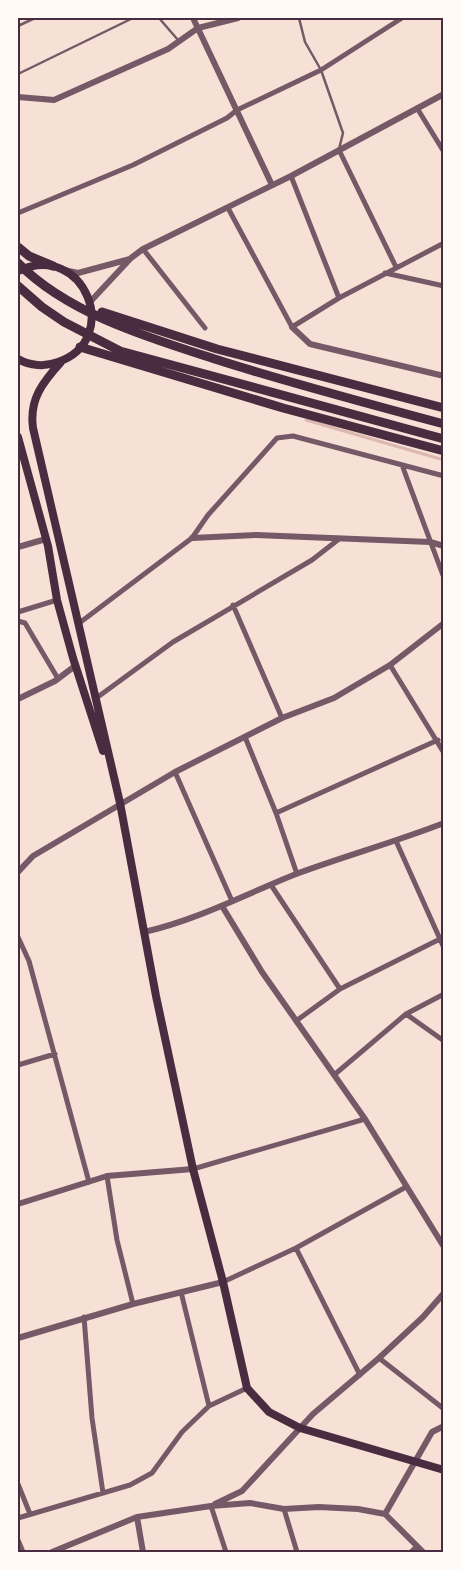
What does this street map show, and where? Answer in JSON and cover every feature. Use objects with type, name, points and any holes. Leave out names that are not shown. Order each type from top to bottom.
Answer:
[{"type":"highway","points":[[18,247],[29,256],[57,267]]},
{"type":"highway","points":[[18,262],[25,270],[75,305],[147,337],[294,384],[444,424]]},
{"type":"highway","points":[[18,286],[42,307],[64,322],[120,351],[444,439]]},
{"type":"highway","points":[[91,305],[217,349],[444,408]]},
{"type":"highway","points":[[80,347],[283,408],[444,451]]},
{"type":"main road","points":[[18,271],[35,265],[57,267],[79,282],[91,305],[90,329],[80,347],[61,362],[38,390],[31,416],[120,803],[144,932],[194,1169],[223,1282],[247,1388],[269,1412],[300,1428],[444,1470]]},
{"type":"main road","points":[[18,359],[36,365],[61,362]]},
{"type":"main road","points":[[18,437],[46,539],[57,600],[75,666],[120,803]]},
{"type":"street","points":[[193,18],[272,185]]},
{"type":"street","points":[[18,97],[54,100],[168,49],[198,28],[238,18]]},
{"type":"street","points":[[18,213],[133,165],[227,118],[238,110],[321,70],[402,18]]},
{"type":"street","points":[[91,305],[131,258],[143,249],[291,176],[444,94]]},
{"type":"street","points":[[417,108],[444,152]]},
{"type":"street","points":[[339,150],[396,267]]},
{"type":"street","points":[[291,176],[339,298]]},
{"type":"street","points":[[228,208],[292,328],[310,344],[444,376]]},
{"type":"street","points":[[292,328],[339,298],[444,242]]},
{"type":"street","points":[[143,249],[205,328]]},
{"type":"street","points":[[57,267],[78,272],[131,258]]},
{"type":"street","points":[[385,273],[444,286]]},
{"type":"street","points":[[78,624],[192,538],[208,515],[277,438],[293,436],[444,476]]},
{"type":"street","points":[[402,465],[444,578]]},
{"type":"street","points":[[192,538],[256,535],[430,542],[444,546]]},
{"type":"street","points":[[18,547],[46,539]]},
{"type":"street","points":[[95,699],[173,642],[312,560],[339,539]]},
{"type":"street","points":[[18,612],[57,600]]},
{"type":"street","points":[[233,605],[282,718]]},
{"type":"street","points":[[18,621],[25,623],[57,677]]},
{"type":"street","points":[[18,872],[33,856],[175,772],[282,718],[334,698],[390,665],[444,622]]},
{"type":"street","points":[[390,665],[444,752]]},
{"type":"street","points":[[18,699],[75,666]]},
{"type":"street","points":[[245,737],[276,813],[297,874]]},
{"type":"street","points":[[276,813],[438,740]]},
{"type":"street","points":[[175,772],[232,901]]},
{"type":"street","points":[[144,932],[222,906],[297,874],[444,823]]},
{"type":"street","points":[[396,841],[444,948]]},
{"type":"street","points":[[271,885],[340,989]]},
{"type":"street","points":[[222,906],[262,972],[365,1119],[444,1247]]},
{"type":"street","points":[[18,937],[29,961],[88,1182]]},
{"type":"street","points":[[296,1021],[340,989],[441,938]]},
{"type":"street","points":[[334,1075],[406,1014],[444,994]]},
{"type":"street","points":[[406,1014],[444,1041]]},
{"type":"street","points":[[18,1065],[55,1054]]},
{"type":"street","points":[[18,1204],[108,1176],[194,1169],[365,1119]]},
{"type":"street","points":[[108,1176],[115,1230],[133,1304]]},
{"type":"street","points":[[18,1338],[84,1317],[223,1282],[296,1248],[406,1187]]},
{"type":"street","points":[[296,1248],[360,1375]]},
{"type":"street","points":[[181,1292],[209,1406]]},
{"type":"street","points":[[211,1506],[242,1491],[313,1414],[379,1358],[423,1317],[444,1293]]},
{"type":"street","points":[[84,1317],[92,1418],[103,1493]]},
{"type":"street","points":[[379,1358],[444,1409]]},
{"type":"street","points":[[18,1518],[130,1485],[152,1473],[182,1432],[209,1406],[247,1388]]},
{"type":"street","points":[[385,1514],[432,1432],[444,1426]]},
{"type":"street","points":[[18,1484],[30,1514]]},
{"type":"street","points":[[52,1552],[137,1517],[211,1506],[250,1503],[284,1509],[339,1508],[385,1514],[422,1552]]},
{"type":"street","points":[[211,1506],[226,1552]]},
{"type":"street","points":[[284,1509],[297,1552]]},
{"type":"street","points":[[137,1517],[143,1552]]},
{"type":"street","points":[[18,1540],[23,1552]]},
{"type":"street","points":[[411,1552],[417,1546]]},
{"type":"lane","points":[[18,26],[35,18]]},
{"type":"lane","points":[[18,74],[133,18]]},
{"type":"lane","points":[[159,18],[179,41]]},
{"type":"lane","points":[[299,18],[305,42],[321,70],[343,134],[339,150]]},
{"type":"waterway","points":[[306,420],[444,460]]}]
